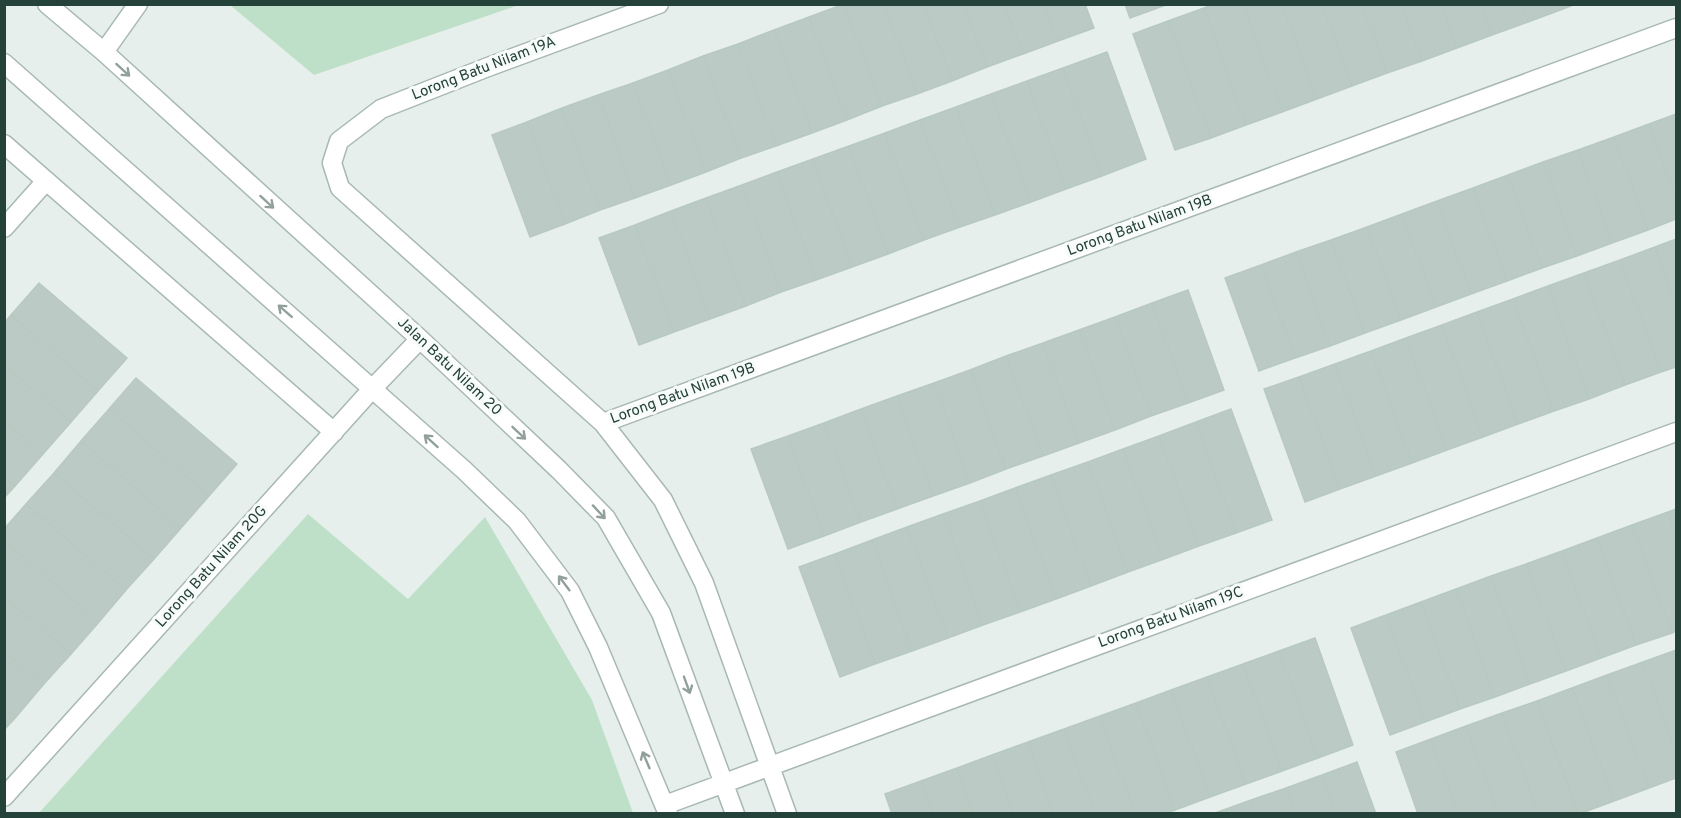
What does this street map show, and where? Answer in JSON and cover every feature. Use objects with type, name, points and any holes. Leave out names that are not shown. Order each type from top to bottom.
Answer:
[{"type":"street","name":"Jalan Batu Nilam 20","points":[[47,4],[104,52],[420,339],[559,470],[606,518],[661,613],[735,813]]},
{"type":"street","name":"Lorong Batu Nilam 19A","points":[[603,423],[340,189],[332,163],[339,141],[381,109],[658,4]]},
{"type":"street","points":[[104,52],[128,8]]},
{"type":"street","name":"Lorong Batu Nilam 19B","points":[[603,423],[1677,28]]},
{"type":"street","points":[[4,63],[373,388],[517,521],[570,591],[598,647],[666,809]]},
{"type":"street","points":[[4,144],[334,432]]},
{"type":"street","points":[[4,228],[46,181]]},
{"type":"street","name":"Lorong Batu Nilam 20G","points":[[4,796],[420,339]]},
{"type":"street","points":[[603,423],[663,500],[704,583],[786,813]]},
{"type":"street","name":"Lorong Batu Nilam 19C","points":[[666,809],[769,766],[1677,432]]},
{"type":"green space","points":[[230,5],[519,5],[314,75]]},
{"type":"green space","points":[[308,514],[408,599],[485,517],[592,700],[633,813],[39,813]]},
{"type":"building","points":[[844,4],[882,106],[847,120],[809,17]]},
{"type":"building","points":[[844,4],[884,4],[917,94],[882,106]]},
{"type":"building","points":[[884,4],[924,4],[952,81],[917,94]]},
{"type":"building","points":[[924,4],[964,4],[987,67],[952,81]]},
{"type":"building","points":[[964,4],[1004,4],[1023,54],[987,67]]},
{"type":"building","points":[[1004,4],[1044,4],[1058,41],[1023,54]]},
{"type":"building","points":[[1044,4],[1085,4],[1094,28],[1058,41]]},
{"type":"building","points":[[1125,4],[1166,4],[1166,5],[1130,18]]},
{"type":"building","points":[[1214,4],[1243,4],[1282,112],[1246,125],[1204,8]]},
{"type":"building","points":[[1243,4],[1282,4],[1317,99],[1282,112]]},
{"type":"building","points":[[1282,4],[1322,4],[1352,86],[1317,99]]},
{"type":"building","points":[[1322,4],[1362,4],[1387,73],[1352,86]]},
{"type":"building","points":[[1362,4],[1402,4],[1422,61],[1387,73]]},
{"type":"building","points":[[1402,4],[1442,4],[1457,48],[1422,61]]},
{"type":"building","points":[[1442,4],[1481,4],[1492,35],[1457,48]]},
{"type":"building","points":[[1481,4],[1521,4],[1528,22],[1492,35]]},
{"type":"building","points":[[1521,4],[1562,4],[1563,9],[1528,22]]},
{"type":"building","points":[[1562,4],[1576,4],[1563,9]]},
{"type":"building","points":[[1204,8],[1246,125],[1211,138],[1168,21]]},
{"type":"building","points":[[809,17],[847,120],[812,133],[774,30]]},
{"type":"building","points":[[1168,21],[1211,138],[1175,150],[1133,34]]},
{"type":"building","points":[[774,30],[812,133],[776,146],[738,44]]},
{"type":"building","points":[[738,44],[776,146],[741,158],[703,56]]},
{"type":"building","points":[[1107,52],[1146,159],[1102,176],[1063,68]]},
{"type":"building","points":[[703,56],[741,158],[706,172],[668,70]]},
{"type":"building","points":[[1063,68],[1102,176],[1066,189],[1027,81]]},
{"type":"building","points":[[668,70],[706,172],[671,185],[633,83]]},
{"type":"building","points":[[1027,81],[1066,189],[1031,202],[991,94]]},
{"type":"building","points":[[633,83],[671,185],[635,198],[598,95]]},
{"type":"building","points":[[991,94],[1031,202],[995,215],[956,107]]},
{"type":"building","points":[[598,95],[635,198],[600,210],[562,108]]},
{"type":"building","points":[[956,107],[995,215],[960,227],[920,120]]},
{"type":"building","points":[[562,108],[600,210],[565,224],[527,122]]},
{"type":"building","points":[[1676,114],[1676,198],[1649,124]]},
{"type":"building","points":[[920,120],[960,227],[924,240],[885,133]]},
{"type":"building","points":[[527,122],[565,224],[530,237],[492,135]]},
{"type":"building","points":[[1649,124],[1676,198],[1676,219],[1648,230],[1614,137]]},
{"type":"building","points":[[885,133],[924,240],[888,254],[849,146]]},
{"type":"building","points":[[1614,137],[1648,230],[1612,243],[1578,150]]},
{"type":"building","points":[[849,146],[888,254],[852,267],[813,159]]},
{"type":"building","points":[[1578,150],[1612,243],[1577,256],[1543,162]]},
{"type":"building","points":[[813,159],[852,267],[816,280],[777,172]]},
{"type":"building","points":[[1543,162],[1577,256],[1542,268],[1508,175]]},
{"type":"building","points":[[777,172],[816,280],[781,292],[742,185]]},
{"type":"building","points":[[1508,175],[1542,268],[1507,281],[1473,188]]},
{"type":"building","points":[[742,185],[781,292],[746,306],[706,198]]},
{"type":"building","points":[[1473,188],[1507,281],[1471,294],[1437,201]]},
{"type":"building","points":[[706,198],[746,306],[710,319],[671,211]]},
{"type":"building","points":[[1437,201],[1471,294],[1436,307],[1402,214]]},
{"type":"building","points":[[671,211],[710,319],[674,332],[635,225]]},
{"type":"building","points":[[1402,214],[1436,307],[1401,320],[1367,227]]},
{"type":"building","points":[[635,225],[674,332],[639,345],[599,238]]},
{"type":"building","points":[[1367,227],[1401,320],[1365,333],[1331,240]]},
{"type":"building","points":[[1676,239],[1676,306],[1655,247]]},
{"type":"building","points":[[1331,240],[1365,333],[1330,346],[1296,252]]},
{"type":"building","points":[[1655,247],[1676,306],[1676,367],[1661,372],[1620,260]]},
{"type":"building","points":[[1296,252],[1330,346],[1295,358],[1261,265]]},
{"type":"building","points":[[1620,260],[1661,372],[1625,385],[1584,273]]},
{"type":"building","points":[[1261,265],[1295,358],[1259,371],[1225,278]]},
{"type":"building","points":[[1584,273],[1625,385],[1589,399],[1548,286]]},
{"type":"building","points":[[39,283],[127,358],[98,391],[11,315]]},
{"type":"building","points":[[1548,286],[1589,399],[1554,411],[1513,299]]},
{"type":"building","points":[[1188,290],[1224,390],[1188,403],[1152,303]]},
{"type":"building","points":[[1513,299],[1554,411],[1518,424],[1477,312]]},
{"type":"building","points":[[1152,303],[1188,403],[1151,416],[1115,317]]},
{"type":"building","points":[[1477,312],[1518,424],[1483,437],[1442,325]]},
{"type":"building","points":[[11,315],[98,391],[71,422],[4,365],[4,323]]},
{"type":"building","points":[[1115,317],[1151,416],[1115,430],[1079,330]]},
{"type":"building","points":[[1442,325],[1483,437],[1447,450],[1406,338]]},
{"type":"building","points":[[1079,330],[1115,430],[1079,443],[1043,343]]},
{"type":"building","points":[[1406,338],[1447,450],[1412,463],[1371,351]]},
{"type":"building","points":[[1043,343],[1079,443],[1043,456],[1006,356]]},
{"type":"building","points":[[1371,351],[1412,463],[1376,476],[1335,364]]},
{"type":"building","points":[[1006,356],[1043,456],[1006,469],[970,370]]},
{"type":"building","points":[[1335,364],[1376,476],[1340,489],[1299,377]]},
{"type":"building","points":[[4,365],[71,422],[43,454],[4,421]]},
{"type":"building","points":[[970,370],[1006,469],[970,483],[934,383]]},
{"type":"building","points":[[1299,377],[1340,489],[1305,502],[1264,389]]},
{"type":"building","points":[[136,378],[237,464],[209,496],[109,409]]},
{"type":"building","points":[[934,383],[970,483],[933,496],[897,396]]},
{"type":"building","points":[[897,396],[933,496],[897,509],[861,409]]},
{"type":"building","points":[[109,409],[209,496],[181,528],[81,441]]},
{"type":"building","points":[[861,409],[897,509],[861,522],[824,423]]},
{"type":"building","points":[[1231,409],[1272,520],[1236,533],[1196,422]]},
{"type":"building","points":[[4,421],[43,454],[15,486],[4,477]]},
{"type":"building","points":[[1196,422],[1236,533],[1199,546],[1159,436]]},
{"type":"building","points":[[824,423],[861,522],[824,536],[788,436]]},
{"type":"building","points":[[788,436],[824,536],[788,549],[751,449]]},
{"type":"building","points":[[1159,436],[1199,546],[1164,559],[1123,449]]},
{"type":"building","points":[[81,441],[181,528],[154,559],[54,473]]},
{"type":"building","points":[[1123,449],[1164,559],[1128,572],[1088,462]]},
{"type":"building","points":[[1088,462],[1128,572],[1091,586],[1051,475]]},
{"type":"building","points":[[54,473],[154,559],[126,590],[26,504]]},
{"type":"building","points":[[1051,475],[1091,586],[1056,599],[1015,488]]},
{"type":"building","points":[[4,477],[15,486],[4,498]]},
{"type":"building","points":[[1015,488],[1056,599],[1020,612],[980,501]]},
{"type":"building","points":[[980,501],[1020,612],[983,625],[943,514]]},
{"type":"building","points":[[26,504],[126,590],[99,622],[4,541],[4,529]]},
{"type":"building","points":[[1676,509],[1676,537],[1668,512]]},
{"type":"building","points":[[1668,512],[1676,537],[1676,631],[1672,633],[1632,525]]},
{"type":"building","points":[[943,514],[983,625],[948,638],[907,527]]},
{"type":"building","points":[[1632,525],[1672,633],[1636,645],[1597,538]]},
{"type":"building","points":[[907,527],[948,638],[912,651],[872,540]]},
{"type":"building","points":[[1597,538],[1636,645],[1601,658],[1562,551]]},
{"type":"building","points":[[872,540],[912,651],[875,664],[835,554]]},
{"type":"building","points":[[4,541],[99,622],[71,654],[4,596]]},
{"type":"building","points":[[1562,551],[1601,658],[1566,671],[1526,564]]},
{"type":"building","points":[[835,554],[875,664],[840,677],[799,567]]},
{"type":"building","points":[[1526,564],[1566,671],[1530,684],[1491,576]]},
{"type":"building","points":[[1491,576],[1530,684],[1495,697],[1456,589]]},
{"type":"building","points":[[1456,589],[1495,697],[1460,709],[1421,602]]},
{"type":"building","points":[[4,596],[71,654],[43,685],[4,651]]},
{"type":"building","points":[[1421,602],[1460,709],[1425,722],[1386,615]]},
{"type":"building","points":[[1386,615],[1425,722],[1390,735],[1351,628]]},
{"type":"building","points":[[1315,638],[1353,745],[1318,758],[1279,651]]},
{"type":"building","points":[[1676,650],[1676,753],[1643,662]]},
{"type":"building","points":[[4,651],[43,685],[16,717],[4,707]]},
{"type":"building","points":[[1279,651],[1318,758],[1282,771],[1243,664]]},
{"type":"building","points":[[1643,662],[1676,753],[1676,778],[1649,788],[1607,675]]},
{"type":"building","points":[[1243,664],[1282,771],[1246,784],[1207,677]]},
{"type":"building","points":[[1607,675],[1649,788],[1614,801],[1572,688]]},
{"type":"building","points":[[1207,677],[1246,784],[1210,797],[1171,690]]},
{"type":"building","points":[[1572,688],[1614,801],[1579,814],[1537,701]]},
{"type":"building","points":[[1171,690],[1210,797],[1175,810],[1136,703]]},
{"type":"building","points":[[1537,701],[1578,814],[1538,814],[1502,713]]},
{"type":"building","points":[[1136,703],[1175,810],[1164,814],[1135,814],[1100,716]]},
{"type":"building","points":[[4,707],[16,717],[4,730]]},
{"type":"building","points":[[1502,713],[1538,814],[1498,814],[1466,726]]},
{"type":"building","points":[[1100,716],[1135,814],[1095,814],[1064,729]]},
{"type":"building","points":[[1466,726],[1498,814],[1458,814],[1431,739]]},
{"type":"building","points":[[1064,729],[1095,814],[1054,814],[1028,742]]},
{"type":"building","points":[[1431,739],[1458,814],[1418,814],[1396,752]]},
{"type":"building","points":[[1028,742],[1054,814],[1014,814],[992,755]]},
{"type":"building","points":[[992,755],[1014,814],[973,814],[957,768]]},
{"type":"building","points":[[1357,762],[1376,814],[1336,814],[1322,775]]},
{"type":"building","points":[[957,768],[973,814],[933,814],[921,781]]},
{"type":"building","points":[[1322,775],[1336,814],[1295,814],[1286,788]]},
{"type":"building","points":[[921,781],[933,814],[892,814],[885,794]]},
{"type":"building","points":[[1286,788],[1295,814],[1255,814],[1251,800]]},
{"type":"building","points":[[1251,800],[1255,814],[1215,814],[1215,813]]}]
